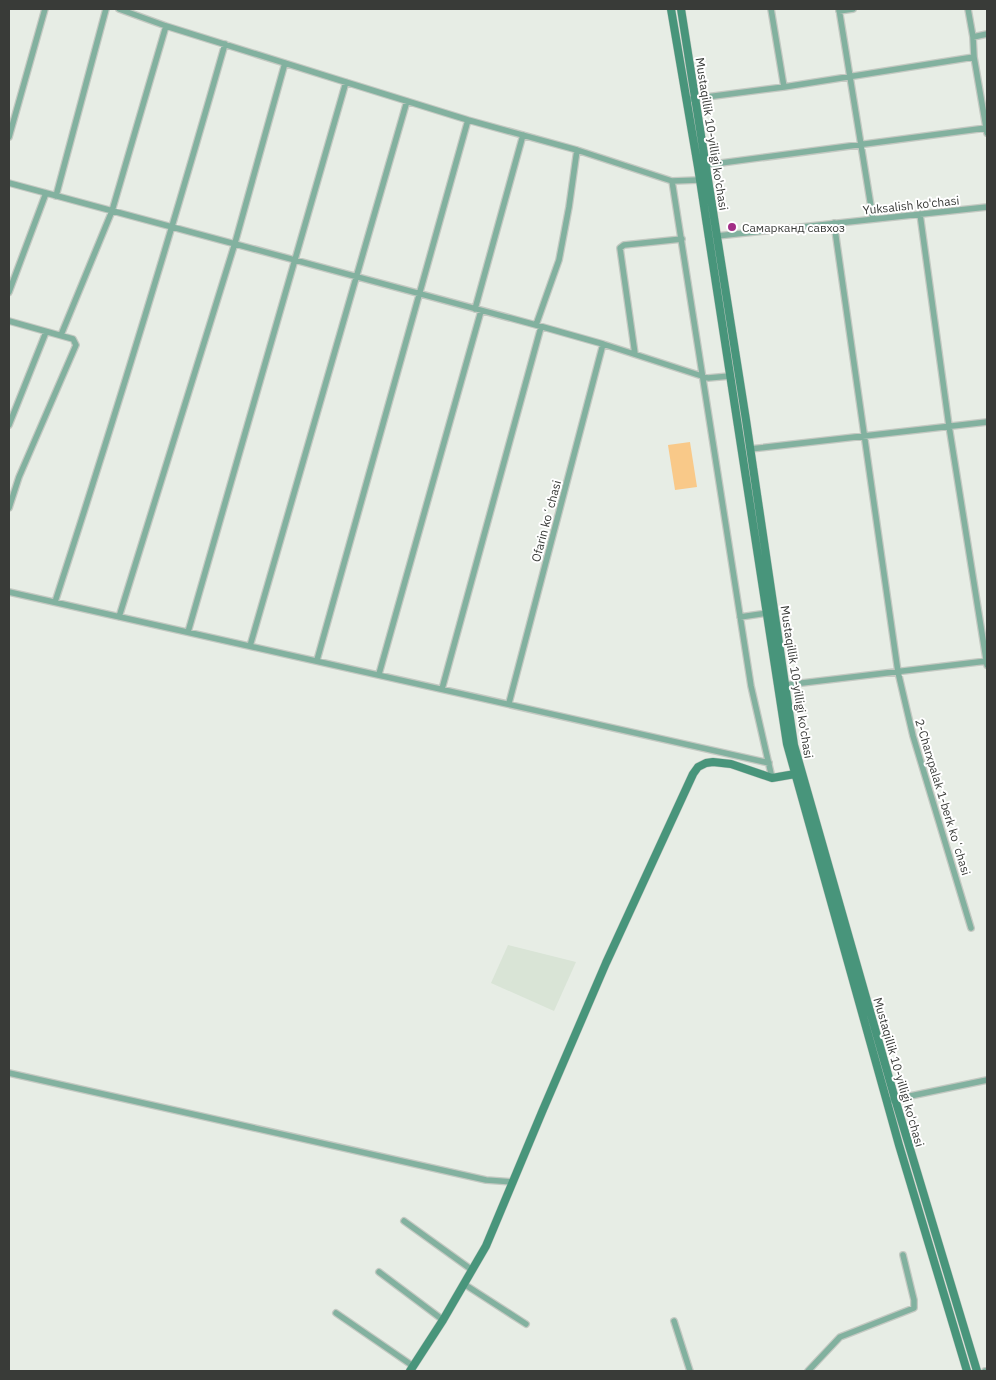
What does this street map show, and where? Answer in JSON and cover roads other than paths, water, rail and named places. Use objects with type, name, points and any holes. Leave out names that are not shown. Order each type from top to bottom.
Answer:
[{"type":"main road","name":"Mustaqillik 10-yilligi ko'chasi","points":[[671,9],[706,165],[794,744],[967,1371]]},
{"type":"main road","name":"Mustaqillik 10-yilligi ko'chasi","points":[[681,9],[699,180],[726,377],[787,744],[891,1100],[977,1371]]},
{"type":"main road","points":[[411,1369],[443,1320],[486,1246],[606,963],[698,767],[713,762],[731,764],[772,778],[795,774]]},
{"type":"street","points":[[9,137],[45,9]]},
{"type":"street","points":[[56,196],[106,9]]},
{"type":"street","points":[[119,9],[166,26],[468,120],[577,150],[672,180],[699,180]]},
{"type":"street","points":[[771,9],[784,87]]},
{"type":"street","points":[[853,9],[839,10],[873,219]]},
{"type":"street","points":[[706,165],[987,131],[968,9]]},
{"type":"street","points":[[61,336],[112,211],[166,26]]},
{"type":"street","points":[[973,37],[987,34]]},
{"type":"street","points":[[55,602],[115,418],[173,227],[225,44]]},
{"type":"street","points":[[691,99],[784,87],[974,57]]},
{"type":"street","points":[[119,617],[235,243],[286,63]]},
{"type":"street","points":[[188,632],[346,82]]},
{"type":"street","points":[[250,646],[407,101]]},
{"type":"street","points":[[317,660],[468,120]]},
{"type":"street","points":[[378,674],[524,136]]},
{"type":"street","points":[[442,688],[539,326],[559,260],[577,150]]},
{"type":"street","points":[[672,180],[705,377],[751,686],[772,778]]},
{"type":"street","points":[[9,183],[539,326],[603,344],[705,377],[726,377]]},
{"type":"street","points":[[9,292],[46,193]]},
{"type":"street","name":"Yuksalish ko'chasi","points":[[717,236],[987,207]]},
{"type":"street","points":[[786,685],[987,662],[949,426],[920,214]]},
{"type":"street","name":"2-Charxpalak 1-berk koʻchasi","points":[[834,223],[898,672],[913,736],[971,928]]},
{"type":"street","points":[[635,354],[620,248],[624,245],[682,239]]},
{"type":"street","points":[[9,321],[73,339],[76,347],[19,477],[9,508]]},
{"type":"street","points":[[9,425],[46,332]]},
{"type":"street","name":"Ofarin koʻchasi","points":[[509,703],[603,344]]},
{"type":"street","points":[[750,449],[987,422]]},
{"type":"street","points":[[9,592],[769,763]]},
{"type":"street","points":[[740,617],[764,614]]},
{"type":"street","points":[[9,1073],[486,1180],[513,1182]]},
{"type":"street","points":[[891,1100],[986,1081],[987,1088]]},
{"type":"street","points":[[404,1221],[472,1270]]},
{"type":"street","points":[[808,1371],[840,1337],[914,1308],[914,1300],[903,1255]]},
{"type":"street","points":[[380,1272],[443,1320]]},
{"type":"street","points":[[464,1284],[526,1324]]},
{"type":"street","points":[[336,1313],[411,1369]]},
{"type":"street","points":[[674,1320],[690,1371]]},
{"type":"place","name":"Самарканд савхоз","points":[[732,227]]}]
